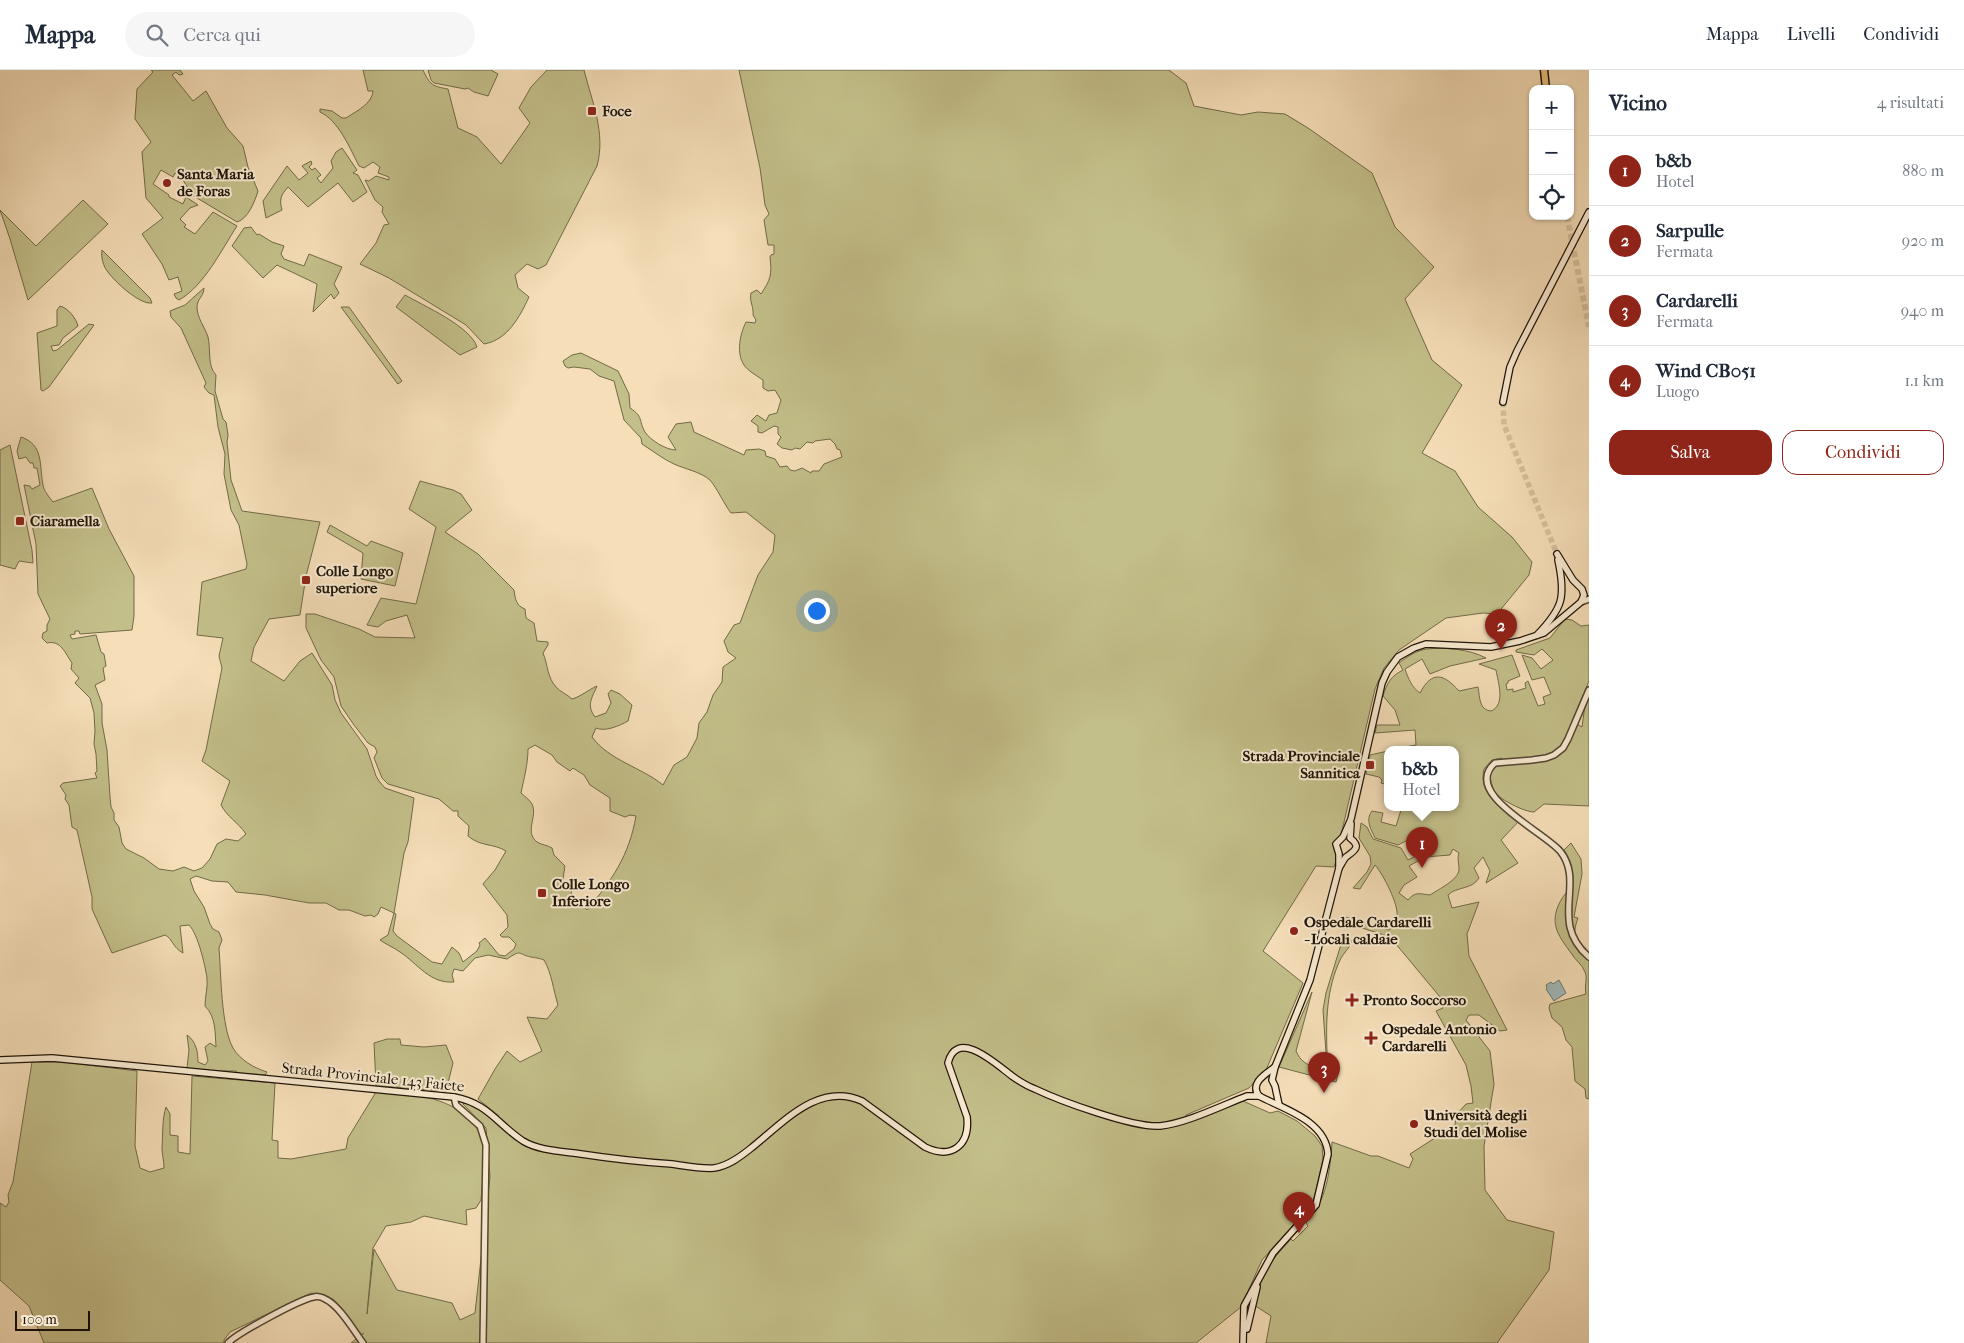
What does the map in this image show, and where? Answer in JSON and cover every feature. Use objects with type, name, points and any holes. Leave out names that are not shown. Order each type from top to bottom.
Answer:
[{"type":"main road","points":[[1544,70],[1546,85]]},
{"type":"main road","points":[[1503,402],[1510,367],[1517,351],[1589,212]]},
{"type":"main road","points":[[1536,636],[1565,602],[1557,554],[1584,595],[1578,604],[1565,602]]},
{"type":"main road","points":[[1562,589],[1569,584],[1579,586]]},
{"type":"main road","name":"Strada Provinciale 143 Faiete","points":[[1339,868],[1347,856],[1356,849],[1355,842],[1350,838],[1351,819],[1382,683],[1387,672],[1398,657],[1426,644],[1490,647],[1502,646],[1536,636],[1555,625],[1578,604]]},
{"type":"main road","name":"Strada Provinciale 143 Faiete","points":[[1279,1105],[1272,1080],[1275,1067],[1310,980],[1339,868],[1339,854],[1336,844],[1343,837],[1351,819]]},
{"type":"main road","points":[[1343,837],[1350,838]]},
{"type":"main road","points":[[1339,854],[1347,856]]},
{"type":"main road","name":"Strada Provinciale 143 Faiete","points":[[0,1060],[52,1058],[454,1097],[478,1104],[523,1140],[542,1148],[623,1160],[710,1168],[727,1164],[813,1101],[830,1096],[856,1099],[870,1106],[934,1152],[951,1151],[962,1142],[968,1130],[967,1117],[948,1063],[953,1053],[963,1048],[975,1050],[1014,1078],[1035,1089],[1071,1103],[1148,1126],[1174,1123],[1246,1096],[1259,1096],[1306,1120],[1319,1131],[1328,1146],[1328,1154],[1318,1200],[1313,1210],[1273,1253],[1260,1276],[1248,1308],[1243,1343]]},
{"type":"main road","name":"Strada Provinciale 143 Faiete","points":[[1246,1096],[1275,1067]]},
{"type":"main road","points":[[1261,1079],[1268,1078],[1272,1080]]},
{"type":"main road","points":[[1256,1085],[1255,1089],[1259,1096]]},
{"type":"main road","points":[[1266,1098],[1270,1097],[1275,1091]]},
{"type":"street","points":[[1579,586],[1589,590]]},
{"type":"street","points":[[1578,604],[1589,600]]},
{"type":"street","points":[[1589,690],[1563,748],[1546,758],[1495,763],[1486,774],[1487,786],[1495,799],[1560,851],[1564,858],[1570,877],[1568,924],[1574,938],[1589,957]]},
{"type":"street","points":[[454,1097],[456,1104],[480,1126],[486,1145],[483,1343]]},
{"type":"street","points":[[228,1343],[237,1335],[314,1297],[324,1298],[332,1302],[363,1343]]},
{"type":"shaded area","points":[[151,70],[180,70],[183,74],[179,75],[176,72],[172,75],[193,101],[206,91],[227,128],[243,146],[248,167],[258,191],[248,214],[237,222],[192,195],[180,175],[175,173],[173,177],[161,170],[153,184],[169,195],[169,197],[183,204],[186,197],[198,205],[190,208],[180,219],[186,225],[184,227],[195,234],[213,212],[237,226],[219,256],[204,276],[188,294],[179,300],[174,294],[182,291],[178,277],[169,280],[162,264],[142,234],[163,218],[146,198],[142,152],[151,142],[135,119],[137,89],[153,72]]},
{"type":"shaded area","points":[[363,70],[423,70],[432,84],[448,89],[458,128],[477,137],[501,164],[530,123],[519,108],[531,87],[547,70],[584,70],[599,130],[600,142],[597,166],[546,265],[538,269],[527,264],[515,275],[518,288],[529,297],[522,312],[512,326],[500,338],[492,342],[484,344],[466,325],[389,278],[360,264],[376,243],[384,225],[389,224],[382,212],[383,207],[375,200],[365,180],[369,181],[376,176],[389,180],[389,177],[378,173],[380,167],[373,162],[364,168],[359,166],[338,128],[320,112],[320,109],[332,111],[342,118],[346,118],[366,104],[370,100],[373,91],[368,91]]},
{"type":"shaded area","points":[[428,70],[491,70],[498,74],[488,96],[468,88],[434,83]]},
{"type":"shaded area","points":[[739,70],[1169,70],[1186,83],[1194,106],[1241,115],[1258,112],[1285,114],[1372,173],[1395,227],[1434,267],[1405,299],[1432,360],[1462,385],[1422,453],[1455,471],[1478,507],[1512,537],[1532,562],[1529,575],[1497,614],[1483,613],[1446,618],[1399,650],[1384,668],[1375,689],[1341,835],[1336,840],[1334,846],[1338,854],[1334,867],[1316,866],[1263,951],[1303,983],[1266,1070],[1249,1088],[1186,1115],[1187,1122],[1243,1101],[1270,1113],[1278,1111],[1297,1121],[1315,1136],[1322,1146],[1323,1159],[1314,1198],[1304,1214],[1262,1260],[1245,1298],[1246,1303],[1196,1343],[351,1343],[362,1335],[334,1300],[325,1295],[311,1293],[230,1332],[224,1343],[44,1343],[29,1306],[0,1280],[0,1203],[6,1207],[9,1202],[8,1195],[13,1182],[32,1062],[63,1062],[137,1071],[135,1146],[140,1168],[150,1172],[164,1168],[162,1148],[163,1122],[166,1107],[170,1114],[170,1135],[178,1136],[178,1152],[190,1154],[192,1076],[275,1083],[272,1140],[278,1141],[278,1158],[291,1159],[346,1149],[348,1138],[376,1092],[415,1095],[451,1106],[472,1122],[483,1140],[484,1160],[481,1200],[476,1208],[466,1210],[467,1225],[424,1216],[411,1222],[386,1226],[373,1248],[367,1314],[374,1249],[397,1290],[452,1303],[460,1320],[475,1313],[490,1177],[486,1128],[463,1104],[464,1102],[480,1108],[495,1120],[499,1116],[478,1099],[507,1051],[520,1062],[542,1051],[527,1017],[547,1019],[558,1005],[549,971],[542,959],[519,953],[507,959],[488,955],[475,958],[463,971],[454,969],[452,975],[454,982],[446,982],[431,977],[407,957],[380,940],[388,935],[394,913],[396,914],[393,931],[432,962],[442,964],[452,947],[459,953],[463,962],[477,951],[479,943],[485,938],[499,955],[505,956],[514,949],[516,944],[509,937],[502,937],[500,935],[508,927],[507,915],[483,884],[495,870],[506,851],[478,842],[468,836],[469,826],[458,816],[458,811],[453,811],[439,799],[388,784],[382,778],[374,758],[377,752],[375,747],[368,743],[341,706],[334,677],[321,660],[306,628],[306,614],[315,614],[359,629],[375,637],[415,638],[407,615],[386,621],[378,627],[367,625],[381,598],[416,604],[436,527],[409,509],[420,481],[453,490],[461,494],[472,510],[445,532],[478,554],[514,590],[518,604],[525,609],[526,618],[534,623],[537,641],[548,642],[543,653],[549,675],[556,687],[572,699],[597,686],[590,705],[595,717],[606,713],[611,703],[608,694],[611,690],[620,694],[632,705],[628,721],[608,729],[596,728],[592,737],[599,745],[663,785],[674,765],[687,757],[697,738],[699,723],[707,712],[713,695],[722,682],[723,667],[736,658],[728,652],[724,641],[734,625],[740,623],[758,575],[773,552],[775,535],[746,512],[731,513],[713,483],[706,477],[670,462],[642,444],[641,438],[624,420],[614,381],[599,376],[590,369],[568,368],[563,361],[572,355],[581,353],[618,371],[629,394],[630,408],[639,416],[645,432],[654,441],[668,448],[676,450],[668,437],[676,424],[691,422],[694,432],[744,455],[746,450],[759,449],[765,451],[766,456],[775,459],[780,467],[787,466],[790,470],[795,471],[802,468],[811,473],[812,471],[819,471],[824,464],[842,457],[840,450],[837,449],[830,439],[813,443],[807,442],[800,449],[782,448],[777,444],[781,437],[778,434],[778,427],[774,426],[762,433],[758,432],[758,426],[751,421],[757,415],[766,421],[769,415],[777,413],[781,400],[775,390],[768,391],[763,388],[763,380],[745,367],[740,355],[742,332],[746,322],[755,323],[756,320],[753,315],[751,293],[757,290],[761,294],[767,284],[771,273],[770,257],[774,254],[774,245],[768,245],[764,220],[769,214],[765,205],[760,168]],"holes":[[[535,745],[552,755],[557,762],[570,771],[573,768],[584,775],[590,785],[610,798],[610,811],[625,817],[630,815],[636,816],[629,843],[618,867],[612,878],[587,910],[571,893],[574,885],[570,883],[562,885],[565,866],[554,855],[552,848],[537,842],[533,838],[531,829],[533,809],[531,803],[521,793],[527,766],[528,749]]]},
{"type":"shaded area","points":[[342,148],[357,170],[353,173],[358,175],[367,192],[353,202],[338,183],[308,207],[288,187],[281,197],[282,210],[266,218],[263,201],[287,166],[299,180],[308,173],[302,166],[311,161],[312,164],[309,167],[312,170],[315,168],[321,175],[317,178],[321,183],[333,168],[331,161],[336,152]]},
{"type":"shaded area","points":[[83,200],[108,224],[28,300],[0,210],[36,246]]},
{"type":"shaded area","points":[[251,227],[257,235],[259,234],[272,242],[284,246],[281,254],[284,259],[304,266],[309,254],[342,267],[334,284],[339,293],[334,299],[331,294],[313,312],[317,284],[277,265],[263,278],[232,246],[244,228]]},
{"type":"shaded area","points":[[102,250],[150,298],[152,303],[147,303],[135,297],[111,276],[102,259]]},
{"type":"shaded area","points":[[204,288],[197,304],[197,311],[208,337],[211,367],[216,375],[215,391],[223,419],[226,422],[231,480],[242,511],[320,522],[306,576],[300,615],[269,619],[254,647],[251,661],[284,681],[300,661],[312,653],[332,685],[335,700],[341,713],[367,749],[379,781],[385,788],[414,798],[408,842],[404,853],[394,913],[381,907],[378,914],[374,917],[349,910],[339,910],[326,903],[309,903],[236,892],[228,882],[212,881],[196,876],[190,879],[210,924],[213,929],[219,932],[222,940],[219,948],[221,985],[229,1039],[233,1048],[243,1060],[267,1072],[265,1075],[187,1068],[189,1050],[187,1035],[193,1040],[196,1047],[198,1062],[205,1065],[208,1061],[205,1047],[210,1043],[216,1047],[213,1020],[205,1006],[207,981],[205,966],[198,942],[189,925],[180,926],[183,953],[165,935],[112,953],[92,909],[92,897],[77,830],[72,827],[69,805],[65,799],[66,795],[60,786],[63,783],[97,778],[95,773],[97,771],[94,744],[94,713],[90,698],[75,683],[79,678],[71,669],[72,663],[65,651],[56,643],[47,643],[42,638],[43,633],[47,631],[50,619],[38,594],[36,544],[24,485],[30,486],[32,489],[40,485],[37,468],[34,468],[33,463],[30,463],[26,457],[19,459],[17,451],[21,437],[34,445],[39,456],[44,487],[53,502],[92,488],[109,529],[134,576],[132,630],[80,634],[79,631],[75,631],[75,634],[70,635],[72,639],[96,635],[101,652],[104,654],[106,666],[103,668],[105,680],[95,685],[102,704],[102,723],[107,750],[111,807],[114,813],[114,820],[119,827],[122,843],[126,849],[144,858],[159,869],[173,871],[184,867],[194,871],[202,868],[210,859],[217,844],[226,839],[238,841],[246,834],[221,805],[230,781],[202,761],[206,750],[222,668],[219,656],[223,638],[197,635],[202,582],[246,569],[247,564],[239,525],[231,510],[224,474],[225,454],[218,427],[214,395],[209,393],[204,387],[206,383],[181,328],[171,317],[170,311],[185,305]]},
{"type":"shaded area","points":[[405,295],[456,324],[473,339],[477,347],[460,355],[396,307]]},
{"type":"shaded area","points":[[60,306],[71,314],[78,326],[63,338],[59,345],[51,346],[53,351],[57,350],[89,324],[94,325],[49,387],[43,391],[41,390],[37,333],[57,326],[57,310]]},
{"type":"shaded area","points":[[341,307],[349,307],[402,381],[397,383]]},
{"type":"shaded area","points":[[10,445],[32,550],[33,563],[19,561],[15,569],[0,565],[0,450]]},
{"type":"shaded area","points":[[330,525],[367,546],[371,541],[403,553],[395,586],[361,579],[363,553],[327,532]]},
{"type":"shaded area","points":[[1565,619],[1572,620],[1581,626],[1589,625],[1589,681],[1572,721],[1582,727],[1585,705],[1589,696],[1589,806],[1544,804],[1534,812],[1513,805],[1494,790],[1490,773],[1496,766],[1500,766],[1502,758],[1492,760],[1484,769],[1484,786],[1492,800],[1519,821],[1501,840],[1518,863],[1486,883],[1490,871],[1483,857],[1474,868],[1479,878],[1476,882],[1448,895],[1452,908],[1479,902],[1467,934],[1469,956],[1507,1030],[1500,1031],[1479,1015],[1469,1015],[1466,1020],[1490,1051],[1494,1084],[1484,1146],[1485,1190],[1507,1220],[1554,1232],[1549,1270],[1497,1343],[1266,1343],[1271,1316],[1254,1305],[1260,1285],[1271,1262],[1291,1239],[1293,1241],[1308,1226],[1306,1223],[1319,1205],[1326,1185],[1332,1142],[1409,1168],[1413,1159],[1410,1154],[1455,1125],[1456,1115],[1466,1104],[1473,1103],[1466,1065],[1436,1011],[1443,1008],[1438,1002],[1440,997],[1390,937],[1356,926],[1348,926],[1345,922],[1346,917],[1389,930],[1397,916],[1396,905],[1390,890],[1375,865],[1360,889],[1353,888],[1367,872],[1371,864],[1370,856],[1359,838],[1361,823],[1367,827],[1373,839],[1401,848],[1408,860],[1420,854],[1410,839],[1398,845],[1375,838],[1369,821],[1372,811],[1383,813],[1381,822],[1396,826],[1401,811],[1459,811],[1459,746],[1410,746],[1416,745],[1415,730],[1375,733],[1377,725],[1400,725],[1395,710],[1383,696],[1392,677],[1403,670],[1399,663],[1416,652],[1434,648],[1465,651],[1486,658],[1450,666],[1430,674],[1422,659],[1405,669],[1409,679],[1420,693],[1429,681],[1438,677],[1454,685],[1459,691],[1478,687],[1482,706],[1491,711],[1496,708],[1500,699],[1496,670],[1479,664],[1512,655],[1520,676],[1508,681],[1506,684],[1507,690],[1513,689],[1513,692],[1526,688],[1525,683],[1528,681],[1538,706],[1545,704],[1543,697],[1551,694],[1544,677],[1532,680],[1522,655],[1532,658],[1541,669],[1553,660],[1542,649],[1534,655],[1516,652],[1516,650],[1550,638]],"holes":[[[1453,849],[1459,853],[1458,874],[1452,881],[1430,895],[1415,894],[1408,900],[1399,893],[1404,885],[1417,877],[1409,866],[1425,857],[1450,855]]]},
{"type":"shaded area","points":[[1384,752],[1384,784],[1381,783],[1382,780],[1379,777],[1366,774],[1370,755]]},
{"type":"shaded area","points":[[1571,843],[1581,859],[1582,874],[1574,917],[1578,918],[1575,934],[1589,952],[1589,1099],[1586,1098],[1585,1089],[1575,1081],[1572,1047],[1566,1040],[1562,1027],[1552,1018],[1549,1008],[1550,1004],[1586,994],[1585,972],[1560,937],[1555,921],[1559,904],[1573,886],[1572,867],[1564,850]]},
{"type":"shaded area","points":[[1343,938],[1352,942],[1341,958],[1332,981],[1328,1005],[1326,1053],[1323,1010],[1326,993]]},
{"type":"shaded area","points":[[1312,992],[1296,1051],[1300,1058],[1309,1065],[1338,1074],[1336,1082],[1279,1067]]},
{"type":"shaded area","points":[[387,1039],[400,1039],[401,1045],[424,1047],[446,1045],[453,1063],[446,1091],[376,1086],[374,1043]]},
{"type":"water","points":[[1559,980],[1566,993],[1554,1001],[1546,989],[1546,985],[1551,982],[1553,984]]},
{"type":"tunnel","points":[[1568,220],[1589,327]]},
{"type":"tunnel","points":[[1503,402],[1504,425],[1557,554]]},
{"type":"place","name":"Foce","points":[[592,111]]},
{"type":"place","name":"Santa Maria de Foras","points":[[167,183]]},
{"type":"place","name":"Ciaramella","points":[[20,521]]},
{"type":"place","name":"Colle Longo superiore","points":[[306,580]]},
{"type":"place","name":"Sarpulle","points":[[1501,650]]},
{"type":"place","name":"Strada Provinciale Sannitica","points":[[1370,765]]},
{"type":"place","name":"b&b","points":[[1422,868]]},
{"type":"place","name":"Colle Longo Inferiore","points":[[542,893]]},
{"type":"place","name":"Ospedale Cardarelli - Locali caldaie","points":[[1294,931]]},
{"type":"place","name":"Pronto Soccorso","points":[[1352,1000]]},
{"type":"place","name":"Ospedale Antonio Cardarelli","points":[[1371,1038]]},
{"type":"place","name":"Cardarelli","points":[[1324,1093]]},
{"type":"place","name":"Università degli Studi del Molise","points":[[1414,1124]]},
{"type":"place","name":"Wind CB051","points":[[1299,1233]]}]
